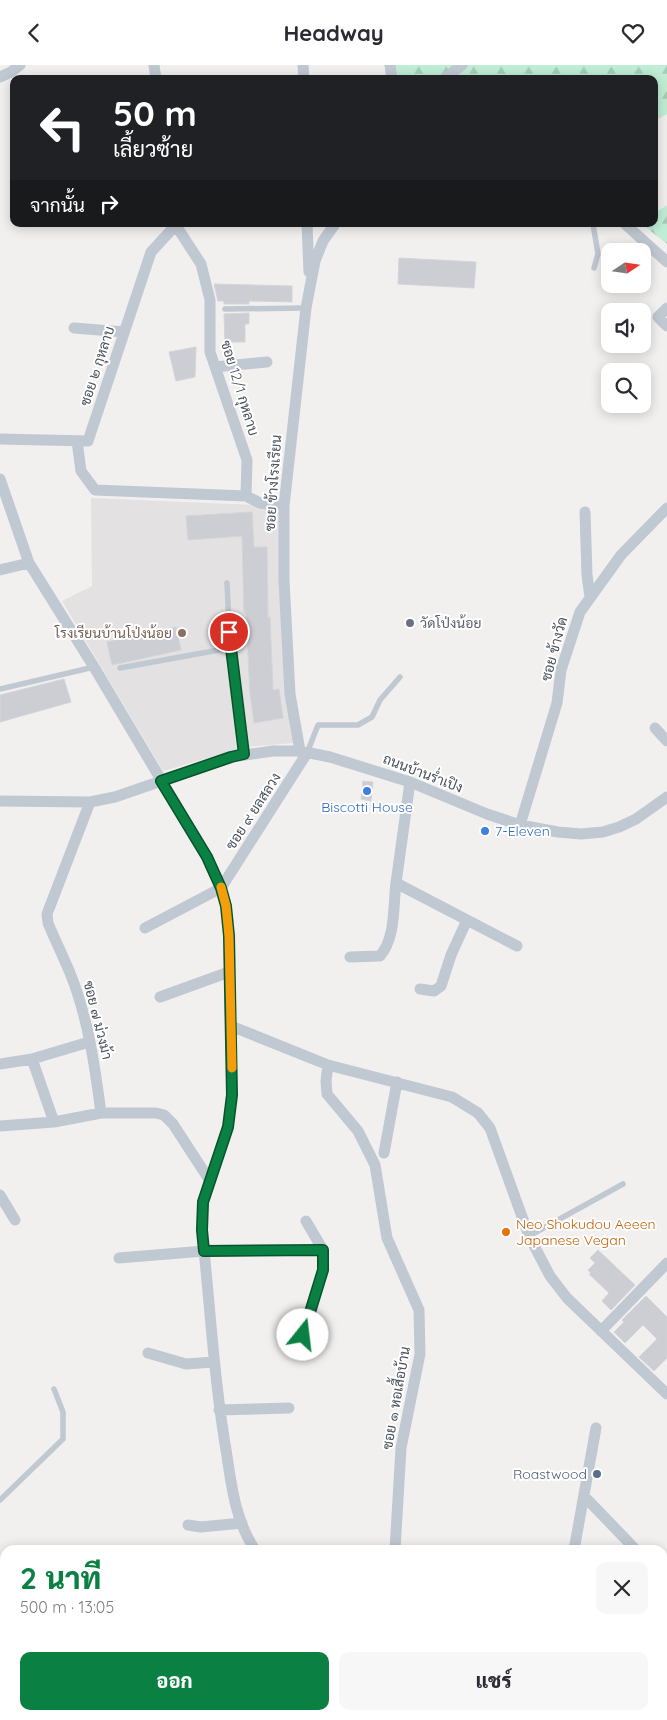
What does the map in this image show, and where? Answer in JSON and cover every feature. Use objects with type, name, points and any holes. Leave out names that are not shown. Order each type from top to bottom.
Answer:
[{"type":"street","points":[[0,77],[12,72],[20,65]]},
{"type":"street","points":[[449,75],[462,65]]},
{"type":"street","name":"ซอย ๒ กุหลาบ","points":[[77,441],[88,441],[151,252],[173,227]]},
{"type":"street","name":"ซอย 12/1 กุหลาบ","points":[[176,227],[201,264],[210,300],[210,352],[246,461],[246,496]]},
{"type":"street","points":[[307,227],[310,291]]},
{"type":"street","name":"ซอย ข้างโรงเรียน","points":[[304,752],[290,694],[284,580],[284,506],[306,308],[315,261],[323,241],[333,227]]},
{"type":"street","points":[[628,227],[667,262]]},
{"type":"street","points":[[667,308],[658,317],[667,325]]},
{"type":"street","points":[[74,328],[124,332]]},
{"type":"street","points":[[215,367],[267,362]]},
{"type":"street","points":[[0,439],[77,441],[81,471],[95,490],[246,496],[260,503],[284,506]]},
{"type":"street","points":[[1,485],[29,563],[94,667],[207,857],[221,888],[226,906],[229,936],[232,1095],[228,1127],[203,1202],[202,1230],[219,1410],[236,1509],[252,1545]]},
{"type":"street","name":"ซอย ข้างวัด","points":[[520,825],[556,703],[561,670],[580,612],[621,555],[667,508]]},
{"type":"street","points":[[585,512],[587,575],[590,597]]},
{"type":"street","points":[[0,570],[29,563]]},
{"type":"street","points":[[655,729],[667,741]]},
{"type":"street","name":"ถนนบ้านร่ำเปิง","points":[[0,801],[90,802],[115,797],[231,757],[273,751],[304,752],[330,757],[410,782],[476,810],[520,825],[558,832],[582,834],[603,832],[619,827],[636,819],[667,797]]},
{"type":"street","name":"ซอย ๙ ยลสลวง","points":[[145,928],[221,888],[304,752]]},
{"type":"street","points":[[350,957],[380,956],[387,946],[410,782]]},
{"type":"street","name":"ซอย ๗ ม่วงม้า","points":[[90,802],[47,914],[48,923],[71,974],[89,1042],[101,1113]]},
{"type":"street","points":[[396,883],[517,946]]},
{"type":"street","points":[[420,989],[434,991],[442,986],[451,955],[467,919]]},
{"type":"street","points":[[160,997],[229,972]]},
{"type":"street","points":[[231,1026],[328,1065],[452,1097],[478,1113],[490,1128],[529,1236],[550,1276],[567,1298],[667,1393]]},
{"type":"street","points":[[0,1064],[32,1059],[89,1042]]},
{"type":"street","points":[[32,1059],[54,1122]]},
{"type":"street","name":"ซอย ๑ หอเสื้อบ้าน","points":[[328,1065],[327,1094],[358,1131],[375,1165],[387,1238],[419,1310],[420,1354],[401,1448],[395,1545]]},
{"type":"street","points":[[384,1153],[396,1082]]},
{"type":"street","points":[[0,1126],[54,1122],[101,1113],[156,1113],[164,1115],[173,1124],[210,1181]]},
{"type":"street","points":[[0,1195],[14,1220]]},
{"type":"street","points":[[303,1335],[323,1270],[323,1250],[306,1221]]},
{"type":"street","points":[[119,1258],[204,1251],[323,1250]]},
{"type":"street","points":[[601,1331],[667,1263]]},
{"type":"street","points":[[148,1353],[186,1364],[214,1362]]},
{"type":"street","points":[[219,1410],[289,1408]]},
{"type":"street","points":[[575,1545],[596,1428]]},
{"type":"street","points":[[584,1496],[631,1545]]},
{"type":"street","points":[[188,1525],[201,1527],[242,1523]]},
{"type":"lane","points":[[594,227],[598,253],[594,268]]},
{"type":"lane","points":[[225,309],[306,308]]},
{"type":"lane","points":[[227,583],[230,648],[244,754]]},
{"type":"lane","points":[[120,668],[230,648]]},
{"type":"lane","points":[[0,689],[94,667]]},
{"type":"lane","points":[[304,752],[318,725],[358,725],[372,717],[380,700],[400,677]]},
{"type":"lane","points":[[529,1236],[623,1184]]},
{"type":"lane","points":[[0,1500],[63,1439],[63,1412],[54,1389]]},
{"type":"shaded area","name":"โรงเรียนบ้านโป่งน้อย","points":[[91,498],[278,506],[294,743],[246,747],[163,771],[62,601],[92,586]]},
{"type":"green space","points":[[395,65],[667,65],[667,114],[658,119],[658,75],[396,75]]},
{"type":"green space","points":[[667,205],[667,244],[646,227],[658,227],[658,211]]},
{"type":"building","points":[[399,258],[476,262],[474,288],[398,284]]},
{"type":"building","points":[[214,284],[292,286],[292,302],[249,301],[249,304],[224,304],[224,301],[218,301]]},
{"type":"building","points":[[249,313],[249,324],[245,324],[245,342],[225,342],[224,314]]},
{"type":"building","points":[[196,347],[195,377],[176,381],[169,352]]},
{"type":"building","points":[[252,512],[254,547],[267,547],[268,618],[270,617],[273,690],[279,689],[283,718],[254,723],[250,694],[246,613],[244,613],[242,536],[188,540],[186,516]]},
{"type":"building","points":[[176,627],[181,650],[112,665],[107,642]]},
{"type":"building","points":[[64,679],[71,702],[0,722],[0,695]]},
{"type":"building","name":"Biscotti House","points":[[363,781],[373,782],[371,801],[361,799]]},
{"type":"building","points":[[598,1250],[635,1285],[611,1310],[602,1301],[609,1293],[589,1274],[591,1273],[588,1270],[595,1263],[590,1258]]},
{"type":"building","points":[[646,1296],[667,1317],[667,1358],[654,1371],[639,1357],[657,1339],[643,1325],[625,1343],[614,1332],[624,1322],[622,1320]]},
{"type":"slow traffic","points":[[221,887],[226,906],[229,936],[232,1068]]},
{"type":"place","name":"วัดโป่งน้อย","points":[[410,623]]},
{"type":"place","name":"โรงเรียนบ้านโป่งน้อย","points":[[182,633]]},
{"type":"place","name":"Biscotti House","points":[[367,791]]},
{"type":"place","name":"7-Eleven","points":[[485,831]]},
{"type":"place","name":"Neo Shokudou Aeeen Japanese Vegan","points":[[506,1232]]},
{"type":"place","name":"Roastwood","points":[[597,1474]]},
{"type":"route","points":[[229,632],[244,754],[180,773],[161,781],[207,857],[221,888],[226,906],[229,936],[232,1095],[228,1127],[203,1202],[202,1230],[204,1251],[323,1250],[323,1270],[303,1335]]}]
